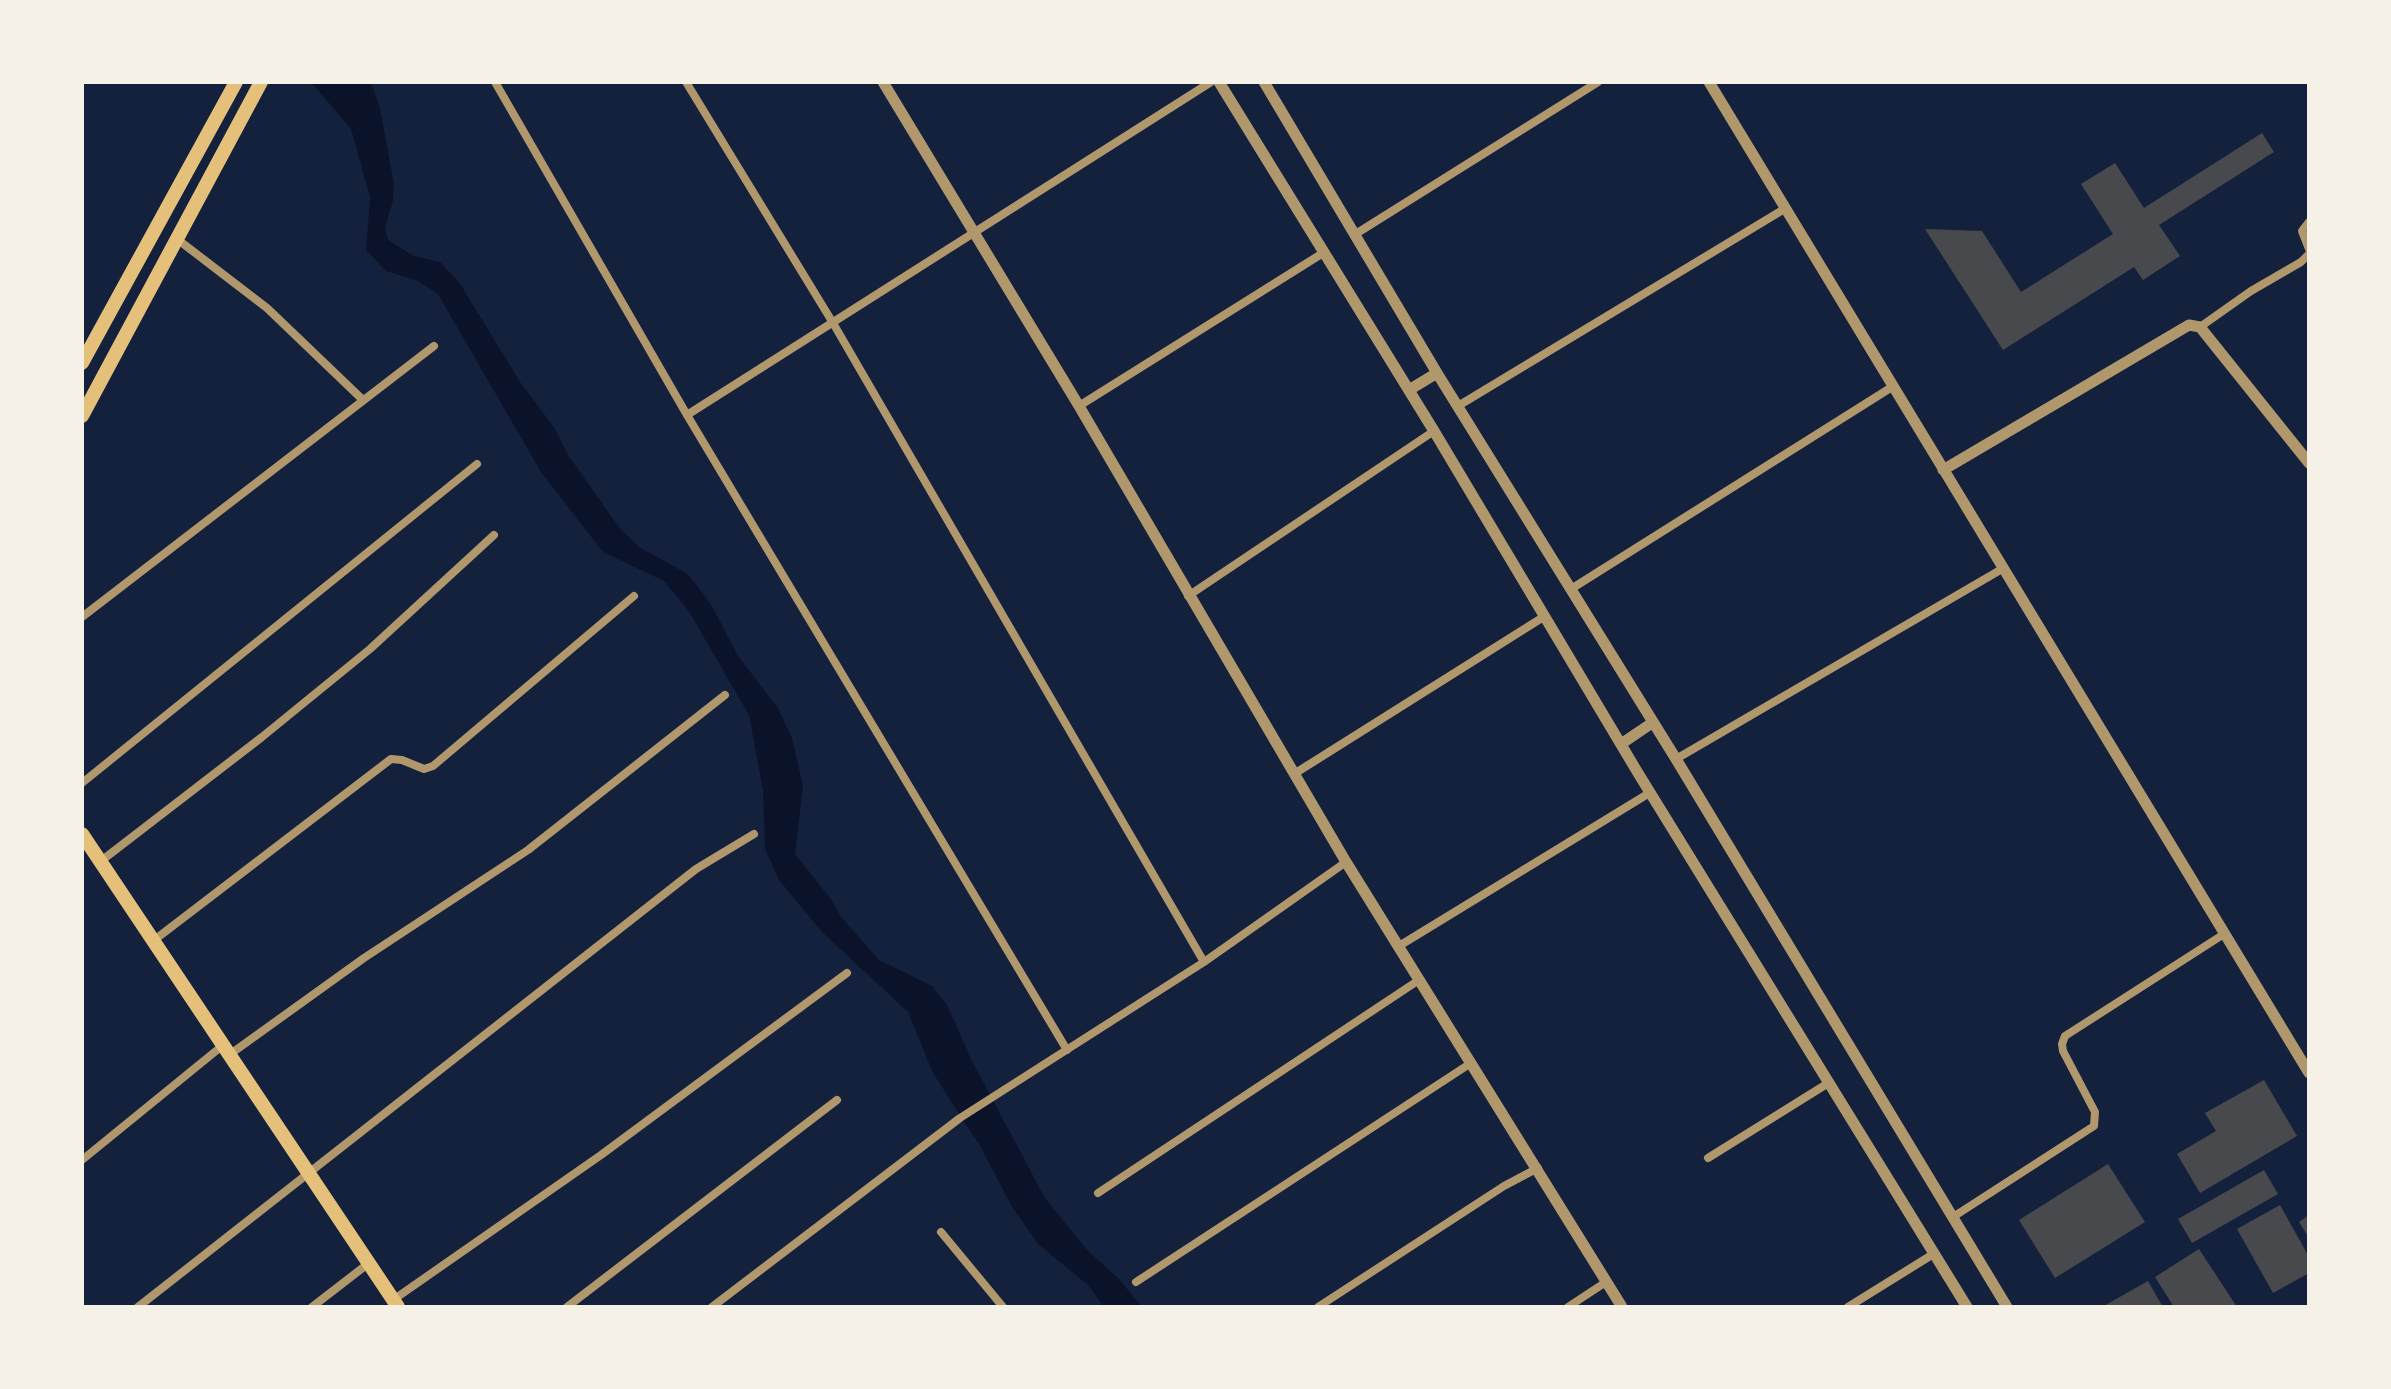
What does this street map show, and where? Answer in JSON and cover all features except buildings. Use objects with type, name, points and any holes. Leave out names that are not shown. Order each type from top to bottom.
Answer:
[{"type":"main road","points":[[82,363],[236,82]]},
{"type":"main road","points":[[82,416],[261,82]]},
{"type":"main road","points":[[138,258],[138,266],[143,272],[154,273],[160,269]]},
{"type":"main road","points":[[118,295],[125,291],[133,292],[139,298],[140,306]]},
{"type":"main road","points":[[82,834],[396,1303]]},
{"type":"street","points":[[495,82],[687,415],[1067,1050]]},
{"type":"street","points":[[686,82],[833,323],[1204,962]]},
{"type":"street","points":[[883,82],[1079,406],[1346,862],[1622,1307]]},
{"type":"street","points":[[687,415],[1211,82]]},
{"type":"street","points":[[1219,82],[1967,1307]]},
{"type":"street","points":[[1264,82],[1437,373],[1676,759],[2007,1307]]},
{"type":"street","points":[[1354,235],[1598,82]]},
{"type":"street","points":[[1709,82],[2309,1073]]},
{"type":"street","points":[[1458,406],[1786,208]]},
{"type":"street","points":[[2200,327],[2251,291],[2301,262],[2309,251],[2302,231],[2309,222]]},
{"type":"street","points":[[177,239],[267,308],[363,400]]},
{"type":"street","points":[[1079,406],[1323,253]]},
{"type":"street","points":[[1943,470],[2189,325],[2200,327],[2309,463]]},
{"type":"street","points":[[82,617],[434,346]]},
{"type":"street","points":[[1409,390],[1437,373]]},
{"type":"street","points":[[1571,589],[1892,387]]},
{"type":"street","points":[[1188,596],[1434,431]]},
{"type":"street","points":[[82,783],[477,464]]},
{"type":"street","points":[[101,861],[358,659],[494,535]]},
{"type":"street","points":[[1676,759],[2002,569]]},
{"type":"street","points":[[153,941],[391,759],[424,769],[433,766],[634,596]]},
{"type":"street","points":[[1294,774],[1545,616]]},
{"type":"street","points":[[82,1160],[225,1050],[528,850],[725,695]]},
{"type":"street","points":[[1621,744],[1652,723]]},
{"type":"street","points":[[1399,946],[1651,792]]},
{"type":"street","points":[[138,1307],[696,869],[754,834]]},
{"type":"street","points":[[712,1307],[960,1118],[1204,962],[1346,862]]},
{"type":"street","points":[[1953,1217],[2094,1126],[2095,1112],[2063,1051],[2065,1036],[2224,934]]},
{"type":"street","points":[[396,1303],[847,973]]},
{"type":"street","points":[[1098,1193],[1419,980]]},
{"type":"street","points":[[1136,1282],[1471,1063]]},
{"type":"street","points":[[1708,1158],[1830,1082]]},
{"type":"street","points":[[567,1307],[837,1100]]},
{"type":"street","points":[[1318,1307],[1504,1186],[1538,1168]]},
{"type":"street","points":[[941,1232],[1001,1304],[990,1307]]},
{"type":"street","points":[[1848,1307],[1935,1253]]},
{"type":"street","points":[[312,1307],[369,1263]]},
{"type":"street","points":[[1568,1307],[1606,1282]]},
{"type":"water","points":[[311,82],[368,82],[372,85],[380,108],[394,184],[393,201],[385,227],[388,240],[414,256],[440,262],[459,282],[520,382],[555,429],[568,455],[621,530],[639,547],[686,573],[712,606],[738,656],[778,708],[792,738],[803,786],[795,854],[831,899],[841,917],[879,960],[932,986],[947,1005],[972,1061],[1045,1198],[1087,1250],[1119,1279],[1142,1307],[1104,1307],[1088,1285],[1038,1244],[1011,1205],[980,1146],[933,1073],[908,1012],[822,932],[779,880],[765,849],[763,791],[749,715],[688,610],[664,581],[603,552],[541,472],[438,294],[418,281],[386,271],[366,250],[370,197],[351,129]]}]
